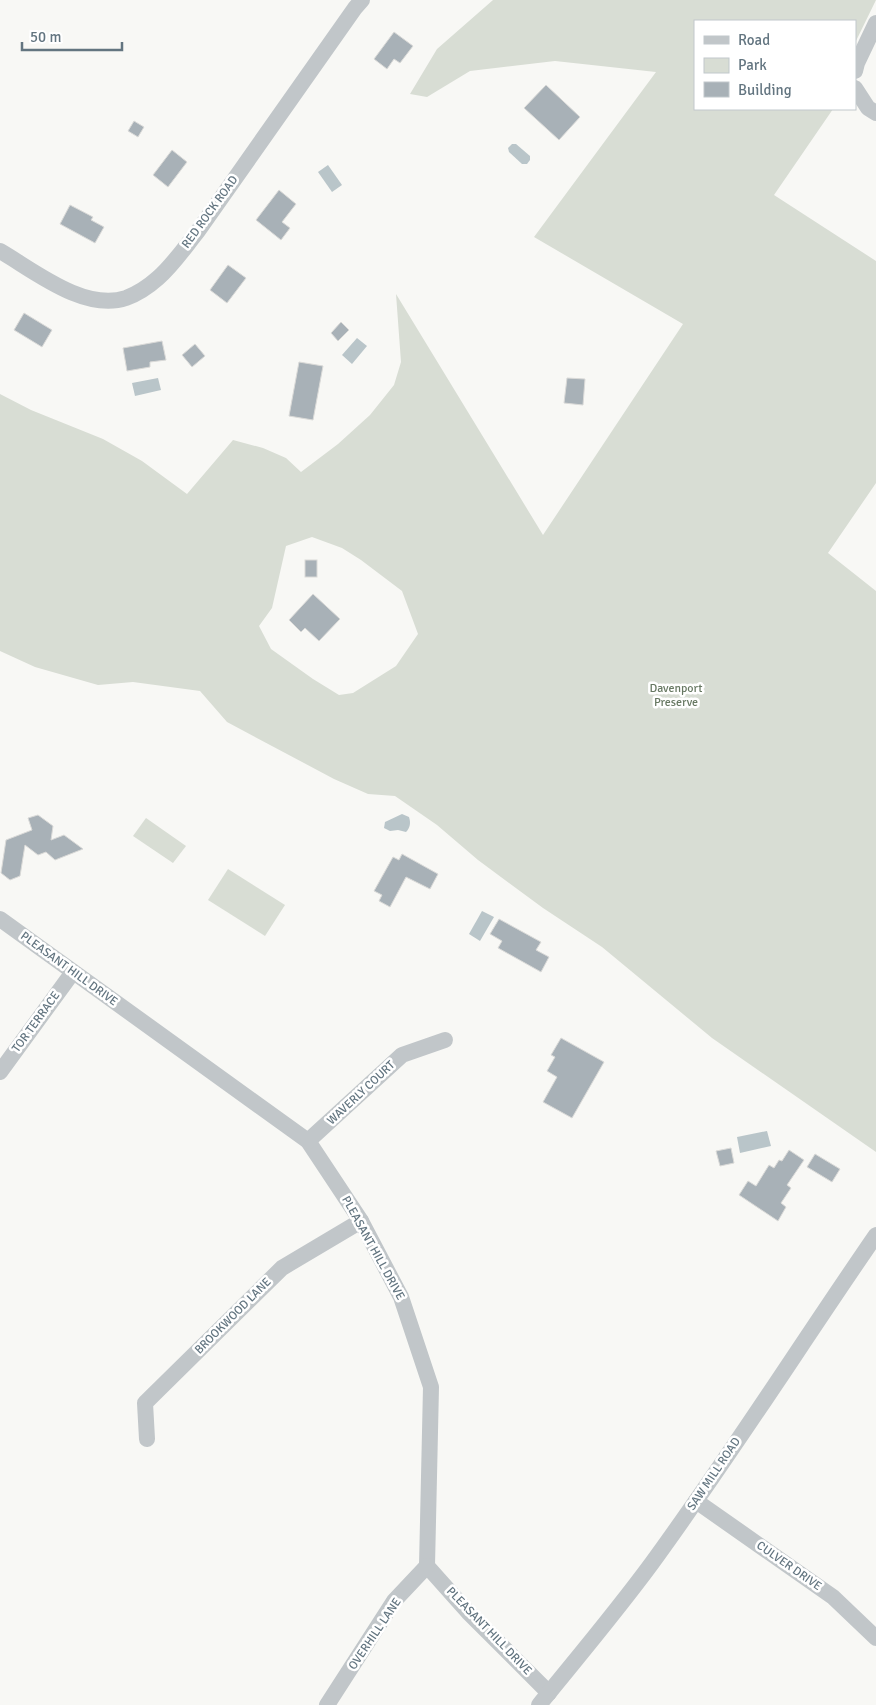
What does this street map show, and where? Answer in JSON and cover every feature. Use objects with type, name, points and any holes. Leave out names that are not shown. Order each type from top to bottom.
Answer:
[{"type":"street","name":"RED ROCK ROAD","points":[[0,250],[65,290],[79,295],[109,300],[125,299],[141,291],[174,262],[198,231],[362,0]]},
{"type":"street","points":[[856,63],[876,23]]},
{"type":"street","points":[[856,90],[868,108],[876,113]]},
{"type":"street","name":"PLEASANT HILL DRIVE","points":[[0,919],[308,1141],[361,1221],[401,1297],[431,1387],[427,1566],[544,1699]]},
{"type":"street","name":"TOR TERRACE","points":[[0,1072],[73,972]]},
{"type":"street","name":"WAVERLY COURT","points":[[308,1141],[402,1055],[445,1040]]},
{"type":"street","name":"BROOKWOOD LANE","points":[[147,1439],[145,1403],[282,1268],[361,1221]]},
{"type":"street","name":"SAW MILL ROAD","points":[[544,1699],[652,1563],[876,1235]]},
{"type":"street","name":"CULVER DRIVE","points":[[696,1500],[833,1597],[876,1638]]},
{"type":"street","name":"OVERHILL LANE","points":[[327,1705],[394,1602],[427,1566]]},
{"type":"green space","name":"Davenport Preserve","points":[[493,0],[876,0],[856,41],[856,20],[694,20],[694,110],[832,110],[774,195],[876,261],[876,483],[828,553],[876,591],[876,1152],[712,1038],[602,947],[543,908],[478,860],[437,825],[395,796],[368,794],[334,779],[227,722],[200,691],[133,682],[98,685],[35,667],[0,651],[0,394],[31,410],[103,439],[142,461],[187,494],[233,440],[263,448],[286,458],[301,472],[338,444],[370,415],[394,385],[401,362],[396,294],[543,535],[683,324],[534,237],[656,72],[555,61],[470,71],[427,97],[410,94],[437,49]],"holes":[[[312,537],[342,548],[402,591],[418,634],[396,666],[353,693],[339,695],[271,649],[259,626],[272,608],[286,546]]]},
{"type":"green space","points":[[146,818],[186,846],[173,863],[133,836]]},
{"type":"green space","points":[[228,869],[285,905],[265,936],[208,900]]},
{"type":"shaded area","points":[[512,144],[516,144],[530,156],[527,164],[522,164],[509,152],[508,148]]},
{"type":"shaded area","points":[[328,165],[342,185],[332,192],[318,172]]},
{"type":"shaded area","points":[[357,338],[367,346],[352,364],[342,355]]},
{"type":"shaded area","points":[[158,378],[161,390],[135,396],[132,383]]},
{"type":"shaded area","points":[[402,814],[410,819],[410,825],[406,832],[390,831],[384,828],[385,822]]},
{"type":"shaded area","points":[[482,911],[494,917],[480,941],[469,934]]},
{"type":"shaded area","points":[[767,1131],[771,1146],[740,1153],[737,1137]]},
{"type":"building","points":[[394,32],[413,46],[400,63],[394,59],[387,69],[374,59]]},
{"type":"building","points":[[546,85],[580,117],[559,140],[524,108]]},
{"type":"building","points":[[134,121],[144,127],[138,137],[128,131]]},
{"type":"building","points":[[172,150],[187,162],[168,187],[153,175]]},
{"type":"building","points":[[279,190],[296,204],[282,222],[290,228],[281,240],[256,220]]},
{"type":"building","points":[[70,205],[93,217],[91,220],[104,227],[95,243],[60,224]]},
{"type":"building","points":[[228,265],[246,278],[227,303],[210,290]]},
{"type":"building","points":[[24,313],[52,330],[42,347],[14,330]]},
{"type":"building","points":[[341,322],[349,330],[338,341],[331,333]]},
{"type":"building","points":[[162,341],[166,360],[150,362],[150,367],[127,371],[123,348]]},
{"type":"building","points":[[195,344],[205,356],[192,367],[182,355]]},
{"type":"building","points":[[299,362],[323,366],[313,420],[289,416]]},
{"type":"building","points":[[567,378],[585,379],[583,405],[564,403]]},
{"type":"building","points":[[305,560],[317,560],[317,577],[305,577]]},
{"type":"building","points":[[313,594],[340,619],[319,641],[305,628],[301,632],[289,620]]},
{"type":"building","points":[[38,815],[53,826],[51,840],[64,835],[83,849],[55,860],[46,852],[38,855],[25,845],[20,876],[10,880],[1,873],[6,840],[32,830],[28,818]]},
{"type":"building","points":[[402,854],[438,874],[430,889],[406,877],[390,907],[379,901],[382,895],[374,891],[393,857],[399,860]]},
{"type":"building","points":[[499,919],[541,942],[536,950],[549,957],[541,972],[498,948],[502,941],[490,934]]},
{"type":"building","points":[[561,1038],[604,1062],[572,1118],[543,1102],[557,1077],[547,1071],[555,1057],[551,1055]]},
{"type":"building","points":[[731,1148],[734,1163],[720,1166],[716,1151]]},
{"type":"building","points":[[789,1150],[804,1160],[787,1185],[791,1188],[781,1203],[786,1207],[778,1221],[739,1195],[748,1181],[756,1186],[769,1165],[774,1168],[779,1160],[782,1161]]},
{"type":"building","points":[[815,1154],[840,1169],[832,1182],[807,1167]]}]
